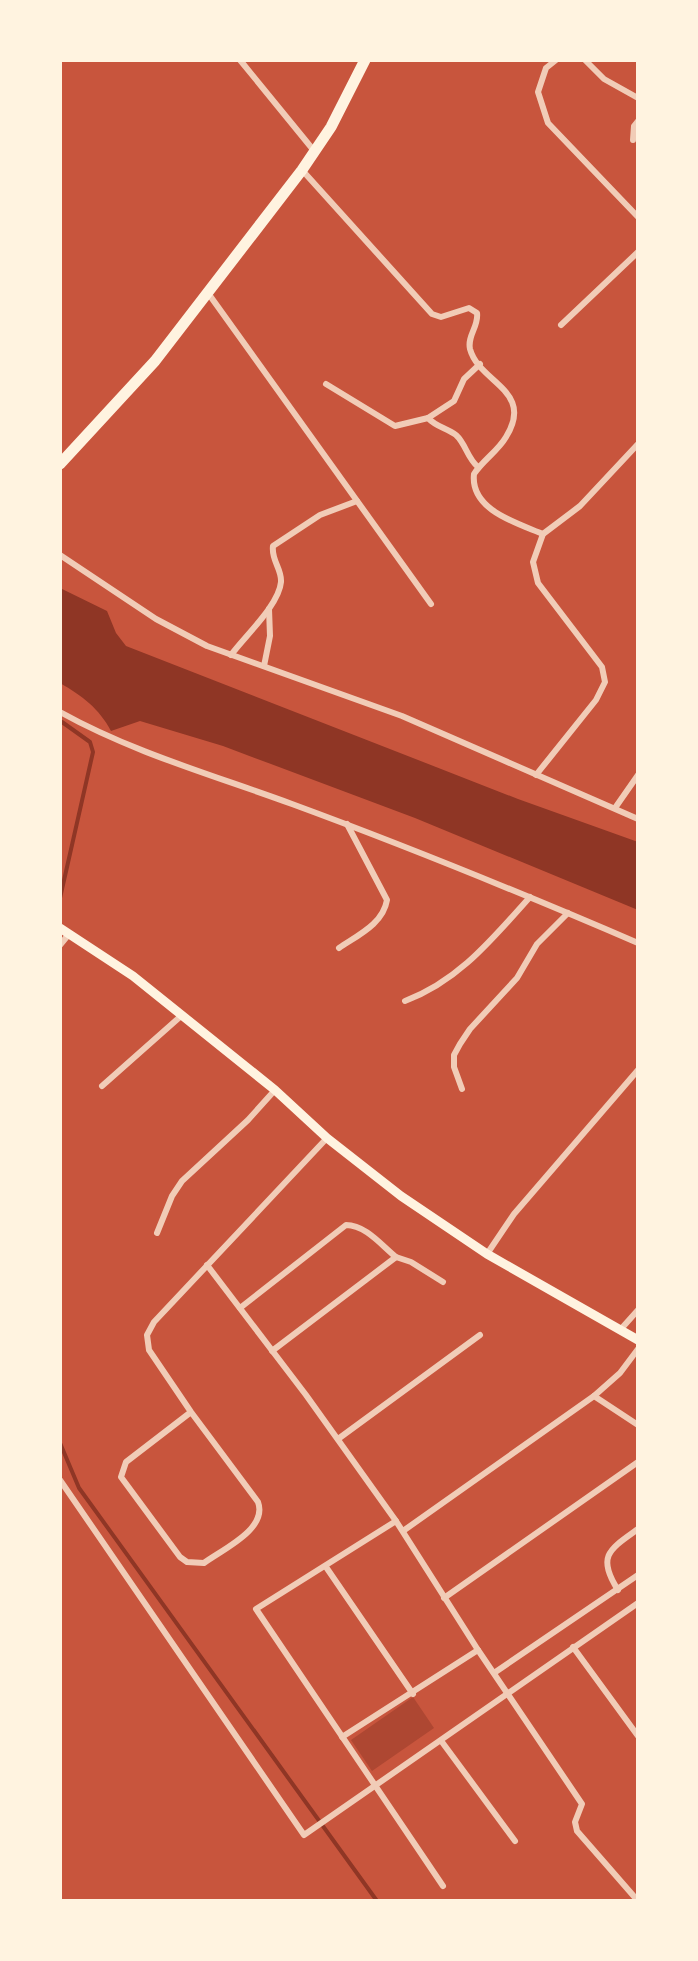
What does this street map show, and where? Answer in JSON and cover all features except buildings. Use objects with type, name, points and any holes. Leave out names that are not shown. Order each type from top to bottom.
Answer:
[{"type":"highway","points":[[60,464],[155,361],[302,170],[346,100],[365,60]]},
{"type":"main road","points":[[65,931],[133,976],[401,1196],[487,1254],[638,1340]]},
{"type":"street","points":[[240,60],[315,152]]},
{"type":"street","points":[[556,60],[546,68],[538,92],[548,123],[638,217]]},
{"type":"street","points":[[585,60],[604,79],[638,98]]},
{"type":"street","points":[[633,140],[634,126],[638,121]]},
{"type":"street","points":[[302,170],[432,314],[446,316],[469,308],[477,313],[469,346],[480,364],[505,391],[514,410],[508,435],[478,467],[473,482],[475,489],[486,504],[505,518],[543,534]]},
{"type":"street","points":[[561,325],[638,252]]},
{"type":"street","points":[[208,293],[431,604]]},
{"type":"street","points":[[326,384],[395,426],[428,418],[454,401],[464,379],[480,364]]},
{"type":"street","points":[[428,418],[436,426],[455,435],[470,461],[478,467]]},
{"type":"street","points":[[536,775],[596,700],[605,682],[602,667],[545,594],[533,572],[535,551],[543,534],[580,506],[638,444]]},
{"type":"street","points":[[231,655],[278,594],[281,583],[272,554],[273,546],[320,515],[357,501]]},
{"type":"street","points":[[60,567],[62,557],[178,632],[231,655],[402,716],[638,819]]},
{"type":"street","points":[[264,666],[270,636],[269,609]]},
{"type":"street","points":[[60,712],[109,738],[347,824],[638,943]]},
{"type":"street","points":[[615,808],[638,775]]},
{"type":"street","points":[[339,948],[380,918],[386,910],[387,900],[347,824]]},
{"type":"street","points":[[405,1001],[436,987],[472,961],[530,897]]},
{"type":"street","points":[[462,1089],[454,1067],[454,1055],[460,1044],[517,978],[537,944],[568,913]]},
{"type":"street","points":[[60,945],[65,931]]},
{"type":"street","points":[[102,1086],[181,1016]]},
{"type":"street","points":[[487,1254],[514,1214],[638,1070]]},
{"type":"street","points":[[157,1233],[172,1196],[182,1181],[248,1120],[275,1090]]},
{"type":"street","points":[[191,1412],[126,1462],[121,1477],[180,1557],[196,1564],[204,1563],[255,1526],[260,1517],[258,1502],[149,1350],[147,1335],[154,1322],[327,1138]]},
{"type":"street","points":[[240,1308],[346,1225],[365,1231],[396,1257],[411,1262],[443,1282]]},
{"type":"street","points":[[272,1351],[396,1257]]},
{"type":"street","points":[[207,1265],[403,1531],[478,1650],[582,1804],[575,1822],[577,1831],[638,1901]]},
{"type":"street","points":[[621,1329],[638,1310]]},
{"type":"street","points":[[338,1439],[480,1335]]},
{"type":"street","points":[[403,1531],[594,1396],[620,1373],[638,1349]]},
{"type":"street","points":[[594,1396],[638,1425]]},
{"type":"street","points":[[444,1598],[638,1462]]},
{"type":"street","points":[[60,1480],[307,1834],[638,1603]]},
{"type":"street","points":[[396,1521],[256,1609],[443,1886]]},
{"type":"street","points":[[618,1590],[608,1574],[608,1555],[613,1547],[638,1529]]},
{"type":"street","points":[[326,1567],[413,1694]]},
{"type":"street","points":[[494,1673],[638,1575]]},
{"type":"street","points":[[573,1647],[638,1736]]},
{"type":"street","points":[[342,1737],[478,1650]]},
{"type":"street","points":[[442,1742],[515,1841]]},
{"type":"shaded area","points":[[60,588],[107,611],[116,633],[126,646],[518,799],[638,842],[638,910],[415,818],[223,746],[140,721],[111,731],[89,703],[60,683]]},
{"type":"shaded area","points":[[413,1697],[434,1728],[372,1771],[351,1740]]},
{"type":"waterway","points":[[60,898],[93,752],[90,742],[62,722]]},
{"type":"waterway","points":[[60,1443],[79,1488],[377,1901]]}]
